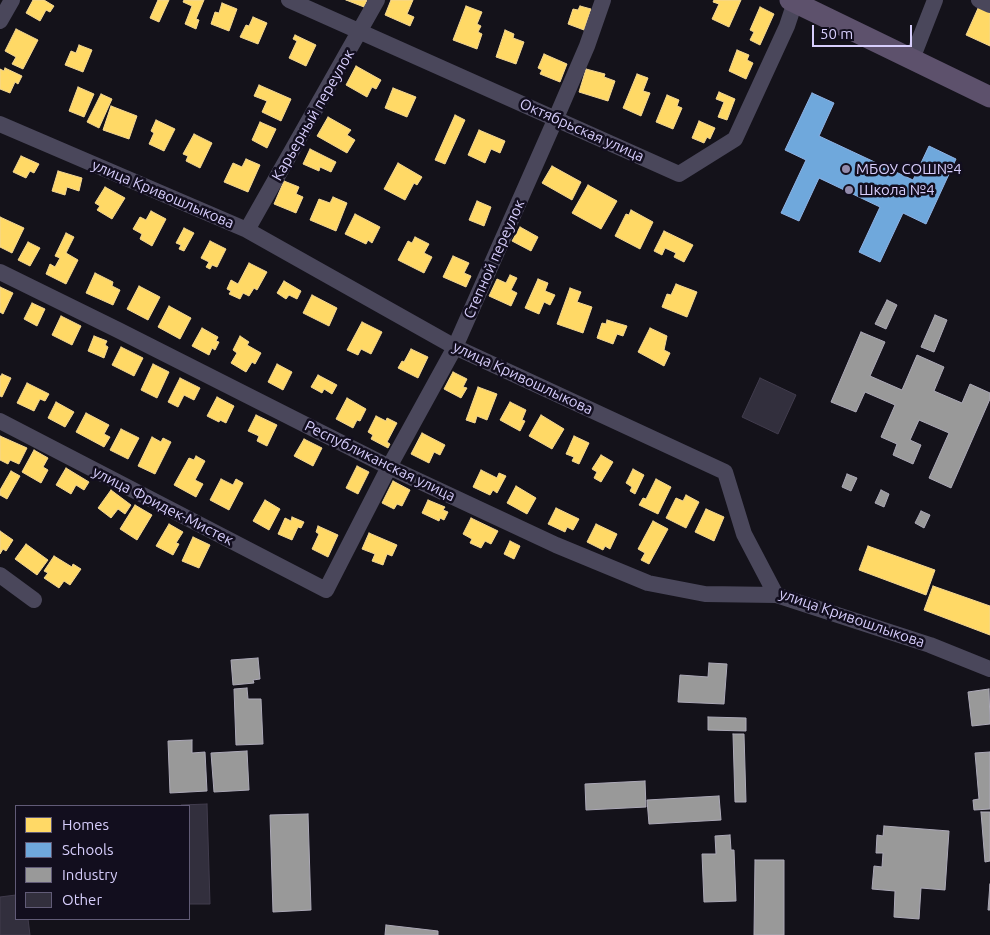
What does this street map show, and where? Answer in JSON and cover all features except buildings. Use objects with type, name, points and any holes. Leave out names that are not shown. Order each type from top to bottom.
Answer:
[{"type":"main road","points":[[792,1],[990,97]]},
{"type":"street","points":[[0,21],[12,0]]},
{"type":"street","name":"Октябрьская улица","points":[[289,0],[679,174],[734,139],[786,26],[792,1]]},
{"type":"street","name":"Карьерный переулок","points":[[247,230],[378,0]]},
{"type":"street","name":"Степной переулок","points":[[326,590],[389,466],[455,347],[587,46],[603,0]]},
{"type":"street","points":[[912,60],[935,0]]},
{"type":"street","points":[[979,0],[990,5]]},
{"type":"street","name":"улица Кривошлыкова","points":[[0,124],[247,230],[455,347],[725,472],[744,534],[776,595],[930,645],[990,669]]},
{"type":"street","name":"Республиканская улица","points":[[0,272],[389,466],[556,546],[648,583],[704,594],[776,595]]},
{"type":"street","name":"улица Фридек-Мистек","points":[[0,421],[326,590]]},
{"type":"street","points":[[0,575],[34,600]]},
{"type":"place","name":"МБОУ СОШ№4","points":[[846,169]]},
{"type":"place","name":"Школа №4","points":[[849,190]]}]
